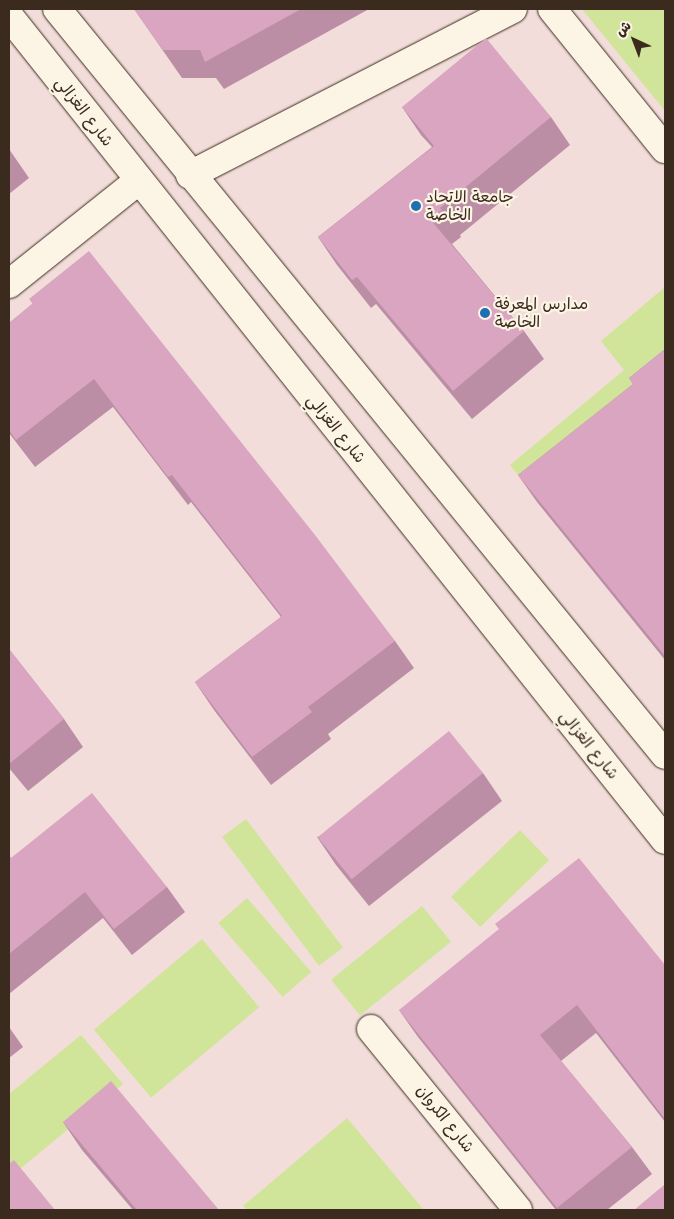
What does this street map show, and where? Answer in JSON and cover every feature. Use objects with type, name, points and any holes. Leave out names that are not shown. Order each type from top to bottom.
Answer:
[{"type":"main road","points":[[57,9],[190,175],[665,755]]},
{"type":"main road","points":[[190,175],[473,18],[513,9]]},
{"type":"main road","points":[[552,9],[665,149]]},
{"type":"main road","name":"شارع الغزالي","points":[[9,16],[138,181],[665,840]]},
{"type":"main road","points":[[9,284],[138,181]]},
{"type":"main road","name":"شارع الكروان","points":[[371,1028],[518,1210]]},
{"type":"green space","points":[[582,9],[665,9],[665,111]]},
{"type":"green space","points":[[665,287],[665,384],[533,494],[510,465],[624,370],[601,341]]},
{"type":"green space","points":[[246,819],[343,948],[319,966],[222,837]]},
{"type":"green space","points":[[520,830],[549,860],[480,927],[451,897]]},
{"type":"green space","points":[[247,898],[311,972],[283,997],[218,923]]},
{"type":"green space","points":[[422,906],[451,942],[360,1015],[331,980]]},
{"type":"green space","points":[[202,939],[259,1007],[151,1098],[94,1030]]},
{"type":"green space","points":[[81,1035],[123,1084],[9,1178],[9,1094]]},
{"type":"green space","points":[[347,1118],[424,1210],[247,1210],[243,1206]]},
{"type":"building","points":[[134,9],[301,9],[205,62],[200,50],[163,50]]},
{"type":"building","points":[[486,38],[551,117],[440,208],[442,210],[430,219],[524,331],[453,391],[357,277],[352,280],[318,237],[434,146],[402,107]]},
{"type":"building","points":[[89,251],[315,535],[395,641],[308,707],[312,712],[252,757],[195,682],[282,616],[172,475],[168,477],[94,379],[16,440],[9,430],[9,323],[33,303],[29,299]]},
{"type":"building","points":[[665,349],[665,656],[518,475],[633,384],[629,378]]},
{"type":"building","points":[[9,649],[64,719],[9,764]]},
{"type":"building","points":[[449,731],[483,773],[352,879],[318,837]]},
{"type":"building","points":[[92,793],[167,887],[114,929],[85,892],[9,954],[9,855],[11,858]]},
{"type":"building","points":[[579,858],[665,965],[665,1119],[577,1005],[540,1035],[632,1147],[557,1208],[399,1010],[499,929],[495,924]]},
{"type":"building","points":[[111,1081],[219,1210],[137,1210],[63,1122]]},
{"type":"building","points":[[14,1160],[55,1210],[9,1210],[9,1164]]},
{"type":"building","points":[[664,1185],[665,1210],[634,1210]]},
{"type":"place","name":"جامعة الاتحاد الخاصة","points":[[416,206]]},
{"type":"place","name":"مدارس المعرفة الخاصة","points":[[485,313]]}]
